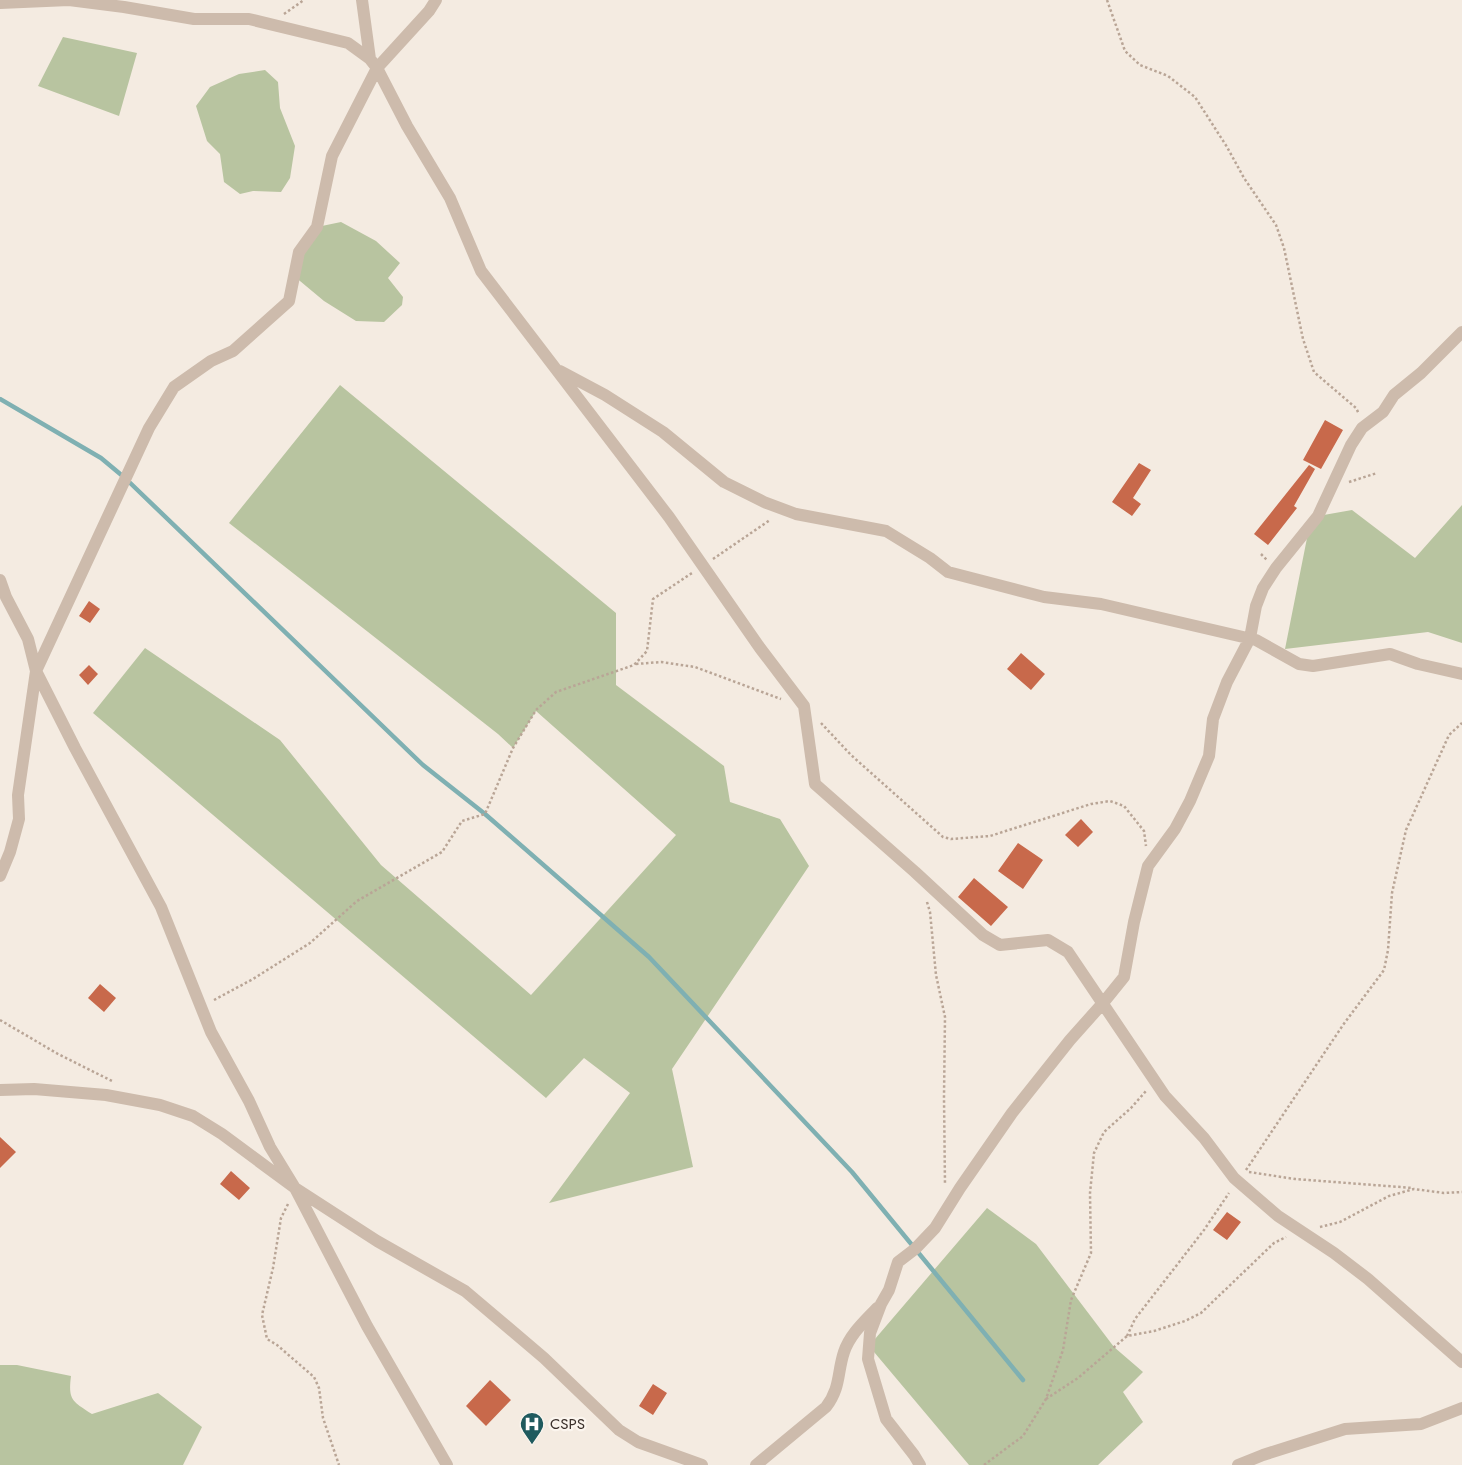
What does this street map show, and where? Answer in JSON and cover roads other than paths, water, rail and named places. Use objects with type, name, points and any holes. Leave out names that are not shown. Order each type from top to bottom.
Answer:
[{"type":"street","points":[[0,3],[69,0],[194,19],[249,18],[348,43],[373,64]]},
{"type":"street","points":[[362,0],[373,64],[450,198],[481,271],[669,517],[760,648],[804,706],[815,784],[983,935],[1000,945],[1048,940],[1068,952],[1165,1096],[1278,1216],[1334,1253],[1368,1279],[1462,1362]]},
{"type":"street","points":[[0,876],[10,852],[19,819],[18,794],[36,671],[145,436],[174,387],[211,361],[233,351],[289,301],[299,252],[317,228],[332,156],[373,64],[429,11],[436,0]]},
{"type":"street","points":[[920,1465],[886,1420],[868,1359],[870,1333],[881,1304],[889,1290],[898,1262],[915,1249],[935,1228],[1012,1113],[1070,1040],[1104,1003],[1124,977],[1134,922],[1148,866],[1175,829],[1209,756],[1213,719],[1227,682],[1250,638],[1256,606],[1263,588],[1276,568],[1318,516],[1351,445],[1362,428],[1383,412],[1394,395],[1421,373],[1462,332]]},
{"type":"street","points":[[554,368],[605,395],[664,432],[724,482],[764,502],[796,514],[886,531],[930,558],[948,572],[1044,597],[1101,604],[1250,638],[1299,664],[1313,666],[1390,654],[1418,664],[1462,674]]},
{"type":"street","points":[[0,580],[28,639],[36,671],[75,748],[161,907],[211,1032],[249,1101],[270,1148],[296,1188],[367,1326],[447,1465]]},
{"type":"street","points":[[0,1090],[34,1089],[106,1095],[160,1105],[193,1116],[222,1134],[296,1188],[377,1241],[465,1291],[544,1358],[619,1430],[638,1442],[702,1465]]},
{"type":"street","points":[[756,1465],[826,1407],[834,1396],[844,1351],[857,1329],[881,1304]]},
{"type":"street","points":[[1238,1465],[1263,1455],[1345,1429],[1421,1424],[1462,1408]]},
{"type":"waterway","points":[[0,399],[101,458],[125,478],[423,765],[485,814],[649,957],[852,1172],[1023,1380]]},
{"type":"place","name":"CSPS","points":[[532,1445]]}]
